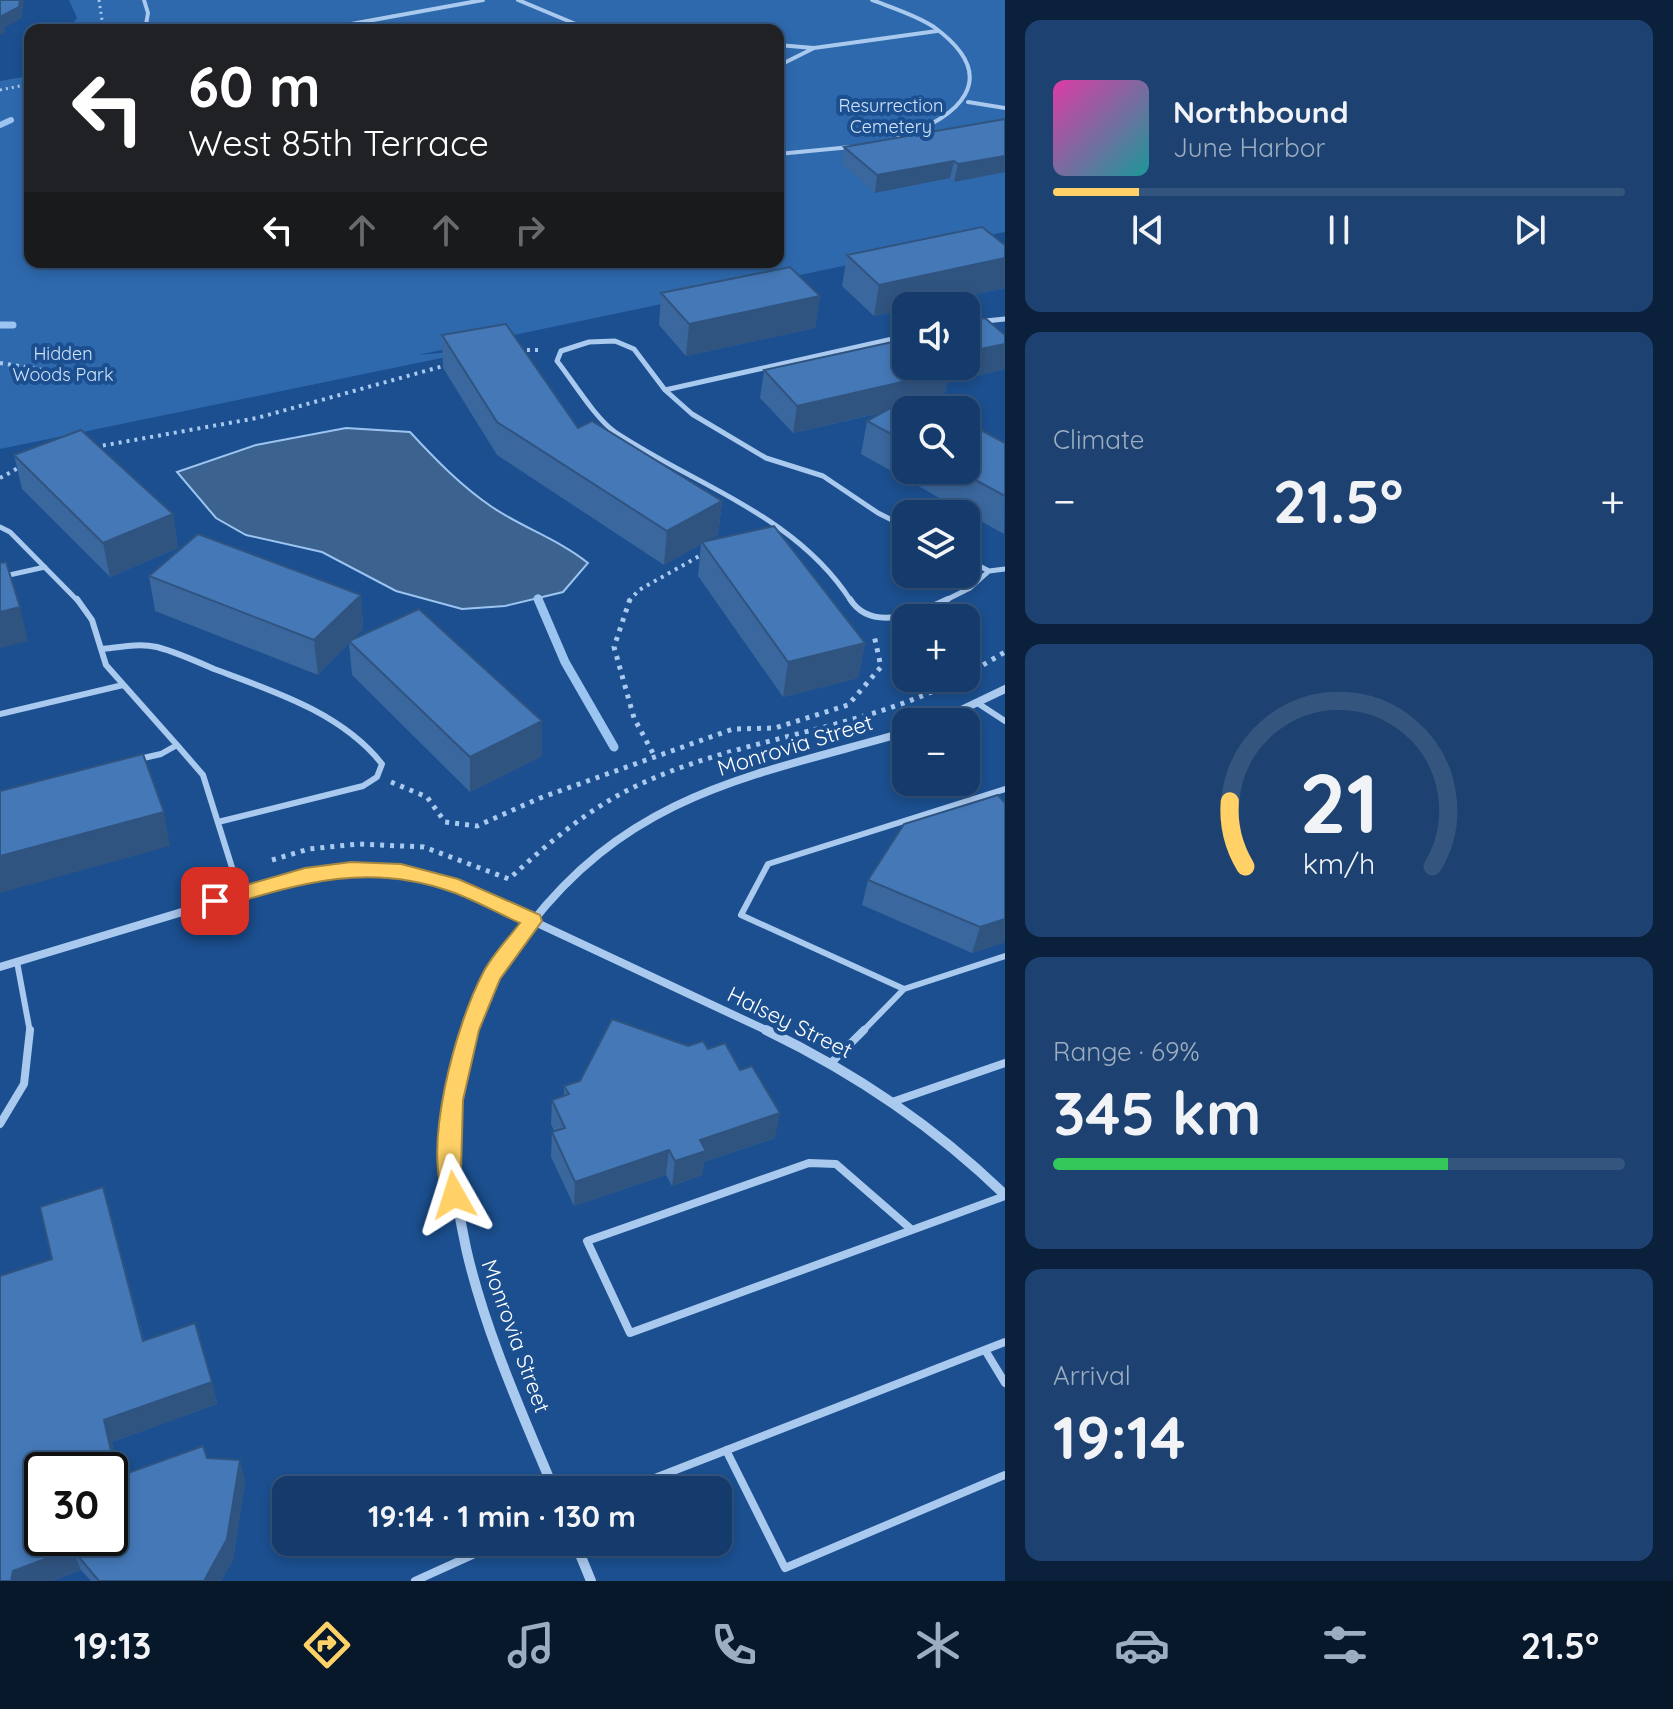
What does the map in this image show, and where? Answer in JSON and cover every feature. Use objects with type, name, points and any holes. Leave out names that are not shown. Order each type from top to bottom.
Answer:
[{"type":"street","points":[[969,708],[1005,689]]},
{"type":"street","name":"Monrovia Street","points":[[548,1476],[508,1377],[463,1248],[450,1169],[452,1100],[469,1030],[492,975],[557,890],[611,840],[664,809],[726,786],[892,736]]},
{"type":"street","name":"Halsey Street","points":[[0,967],[305,875],[351,869],[401,871],[458,886],[832,1062],[895,1101],[979,1167],[1005,1195]]},
{"type":"street","points":[[581,1556],[591,1581]]},
{"type":"lane","points":[[144,0],[148,13],[146,24]]},
{"type":"lane","points":[[346,24],[450,2],[483,0]]},
{"type":"lane","points":[[518,0],[576,24]]},
{"type":"lane","points":[[872,0],[939,31],[969,58],[976,70]]},
{"type":"lane","points":[[784,46],[814,48],[939,31]]},
{"type":"lane","points":[[784,63],[814,48]]},
{"type":"lane","points":[[894,139],[947,120],[964,109],[973,95]]},
{"type":"lane","points":[[968,102],[1005,108]]},
{"type":"lane","points":[[784,153],[857,146]]},
{"type":"lane","points":[[980,322],[1005,319]]},
{"type":"lane","points":[[665,390],[892,339]]},
{"type":"lane","points":[[892,520],[823,476],[766,458],[692,414],[665,390],[634,349],[615,341],[589,342],[561,351],[557,361],[612,430],[767,518],[836,578],[856,609],[889,620],[932,607],[970,588],[989,571]]},
{"type":"lane","points":[[0,527],[10,532],[45,567],[92,620],[106,665],[203,775],[240,893]]},
{"type":"lane","points":[[980,566],[989,571],[1005,569]]},
{"type":"lane","points":[[0,577],[45,567]]},
{"type":"lane","points":[[102,649],[132,645],[156,647],[317,711],[353,731],[376,752],[382,764],[377,777],[363,786],[218,822]]},
{"type":"lane","points":[[0,714],[123,685]]},
{"type":"lane","points":[[979,704],[1005,721]]},
{"type":"lane","points":[[131,761],[161,754],[177,745]]},
{"type":"lane","points":[[904,989],[741,915],[768,864],[1005,789]]},
{"type":"lane","points":[[832,1062],[904,989],[1005,956]]},
{"type":"lane","points":[[0,1124],[24,1084],[31,1036],[17,962]]},
{"type":"lane","points":[[895,1101],[1005,1063]]},
{"type":"lane","points":[[913,1231],[836,1164],[809,1163],[587,1241],[630,1333],[913,1231],[1005,1195]]},
{"type":"lane","points":[[660,1476],[1005,1342]]},
{"type":"lane","points":[[985,1350],[1005,1383]]},
{"type":"lane","points":[[726,1450],[785,1568],[1005,1475]]},
{"type":"lane","points":[[414,1581],[470,1556]]},
{"type":"path","points":[[99,0],[101,24]]},
{"type":"path","points":[[0,90],[24,85]]},
{"type":"path","points":[[507,349],[561,351]]},
{"type":"path","points":[[93,447],[228,425],[457,362]]},
{"type":"path","points":[[0,363],[99,379]]},
{"type":"path","points":[[0,478],[29,464]]},
{"type":"path","points":[[655,757],[634,718],[614,647],[620,626],[629,600],[639,590],[716,547]]},
{"type":"path","points":[[377,777],[427,797],[445,822],[477,826],[540,798],[733,729],[775,728],[848,705],[881,667],[871,614]]},
{"type":"path","points":[[980,667],[1005,652]]},
{"type":"path","points":[[272,860],[309,849],[345,845],[424,847],[509,879],[565,830],[608,801],[737,750],[931,692]]},
{"type":"green space","name":"Resurrection Cemetery","points":[[69,0],[1005,0],[1005,232],[418,355],[485,349],[0,449],[0,81],[24,76],[24,268],[784,268],[784,24],[72,24],[77,18]]},
{"type":"shaded area","points":[[346,428],[410,432],[481,499],[588,563],[563,592],[505,606],[462,609],[396,591],[322,552],[246,535],[216,518],[177,472],[256,445]]},
{"type":"building","points":[[0,0],[20,0],[19,7],[0,17]]},
{"type":"building","points":[[1005,119],[1005,156],[958,164],[954,161],[877,175],[844,147]]},
{"type":"building","points":[[982,227],[1005,245],[1005,258],[879,285],[847,255]]},
{"type":"building","points":[[790,267],[820,296],[689,324],[661,293]]},
{"type":"building","points":[[985,318],[1005,335],[1005,344],[980,349],[980,319]]},
{"type":"building","points":[[506,324],[578,428],[592,421],[722,501],[667,531],[497,422],[442,335]]},
{"type":"building","points":[[892,342],[892,380],[911,380],[797,406],[764,370]]},
{"type":"building","points":[[892,407],[892,434],[867,421]]},
{"type":"building","points":[[81,430],[173,514],[103,543],[14,455]]},
{"type":"building","points":[[980,430],[1005,443],[1005,496],[980,482]]},
{"type":"building","points":[[774,526],[865,643],[788,662],[702,542]]},
{"type":"building","points":[[198,534],[361,595],[314,640],[149,576]]},
{"type":"building","points":[[6,562],[20,607],[0,612],[0,563]]},
{"type":"building","points":[[419,609],[542,721],[470,757],[349,641]]},
{"type":"building","points":[[143,754],[164,812],[0,856],[0,791]]},
{"type":"building","points":[[998,795],[1005,803],[1005,919],[980,927],[868,880],[904,824]]},
{"type":"building","points":[[612,1019],[688,1046],[703,1041],[708,1049],[725,1043],[740,1070],[752,1066],[780,1113],[700,1140],[706,1151],[675,1161],[669,1150],[575,1182],[552,1132],[565,1128],[552,1100],[569,1094],[564,1086],[580,1081]]},
{"type":"building","points":[[103,1187],[143,1341],[195,1323],[212,1382],[104,1420],[111,1452],[24,1452],[24,1556],[53,1556],[13,1571],[11,1581],[0,1581],[0,1276],[52,1259],[40,1207]]},
{"type":"building","points":[[203,1446],[207,1458],[240,1460],[227,1539],[204,1581],[99,1581],[78,1556],[128,1556],[128,1473]]},
{"type":"waterway","points":[[0,125],[11,120]]},
{"type":"waterway","points":[[0,325],[13,325]]},
{"type":"waterway","points":[[538,599],[565,662],[614,747]]},
{"type":"route","points":[[215,901],[305,875],[351,869],[401,871],[458,886],[533,921],[492,975],[469,1030],[452,1100],[450,1169],[454,1195]]},
{"type":"park label","name":"Hidden Woods Park","points":[[63,363]]}]
